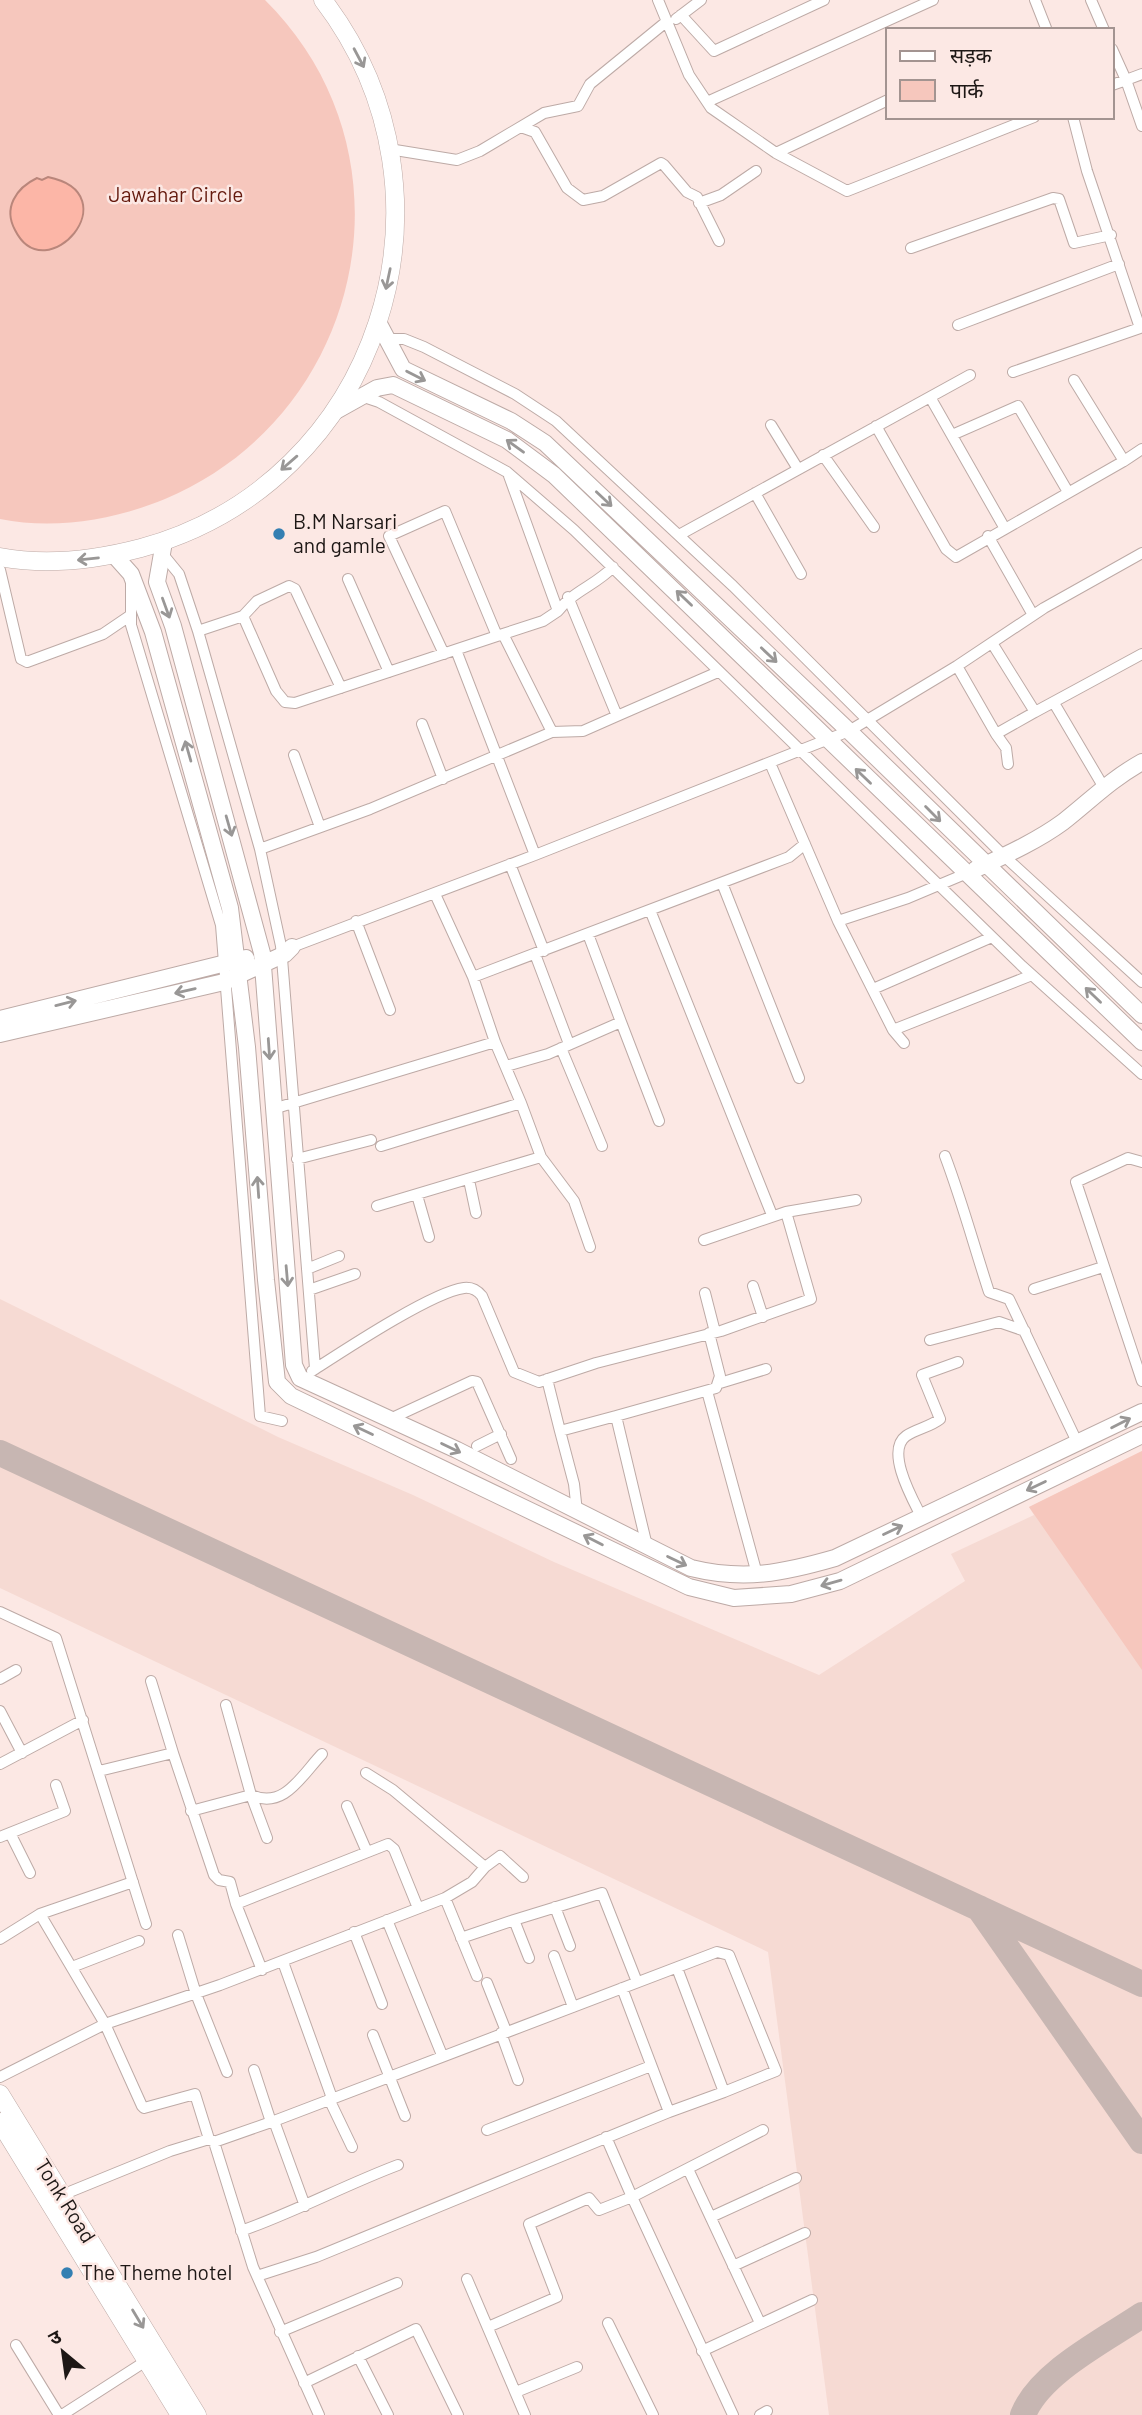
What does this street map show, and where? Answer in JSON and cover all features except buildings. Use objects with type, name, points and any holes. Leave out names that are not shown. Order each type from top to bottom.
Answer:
[{"type":"main road","points":[[0,557],[18,561],[81,561],[162,547],[208,525],[250,496],[310,444],[352,388],[369,353],[395,247],[395,195],[388,149],[370,79],[340,23],[323,0]]},
{"type":"main road","name":"Tonk Road","points":[[1,2098],[197,2415]]},
{"type":"main road","name":"Tonk Road","points":[[0,2122],[146,2361],[172,2412]]},
{"type":"street","points":[[388,149],[457,160],[544,114],[578,106],[590,84],[701,0]]},
{"type":"street","points":[[681,15],[714,51],[824,0]]},
{"type":"street","points":[[706,102],[933,0]]},
{"type":"street","points":[[1035,0],[1045,28]]},
{"type":"street","points":[[1091,0],[1103,28]]},
{"type":"street","points":[[662,2],[667,24],[689,75],[706,102],[737,128],[776,153],[847,191],[1029,119]]},
{"type":"street","points":[[1114,53],[1142,126]]},
{"type":"street","points":[[1114,84],[1142,74]]},
{"type":"street","points":[[776,153],[886,101]]},
{"type":"street","points":[[1013,373],[1141,332],[1111,235],[1087,172],[1074,119]]},
{"type":"street","points":[[521,127],[535,132],[566,188],[583,200],[611,192],[660,163],[687,191],[697,197],[719,241]]},
{"type":"street","points":[[699,204],[720,195],[755,171]]},
{"type":"street","points":[[911,248],[1053,198],[1059,199],[1062,205],[1074,243],[1111,235]]},
{"type":"street","points":[[958,325],[1119,264]]},
{"type":"street","points":[[378,322],[403,369],[510,421],[545,443],[849,731],[984,865],[1142,1015]]},
{"type":"street","points":[[386,339],[404,339],[424,347],[515,394],[556,421],[679,535],[1003,855],[1142,982]]},
{"type":"street","points":[[679,535],[970,375]]},
{"type":"street","points":[[1074,380],[1124,461]]},
{"type":"street","points":[[334,412],[362,396],[393,385],[507,440],[554,475],[1142,1042]]},
{"type":"street","points":[[362,396],[379,402],[508,472],[612,567],[1032,975],[1142,1074]]},
{"type":"street","points":[[930,397],[1004,527]]},
{"type":"street","points":[[952,435],[1018,406],[1068,492]]},
{"type":"street","points":[[771,425],[798,469]]},
{"type":"street","points":[[876,426],[946,549],[956,557],[1142,449]]},
{"type":"street","points":[[824,455],[874,527]]},
{"type":"street","points":[[508,472],[558,611]]},
{"type":"street","points":[[755,493],[801,574]]},
{"type":"street","points":[[444,654],[388,536],[444,511],[500,635],[552,732]]},
{"type":"street","points":[[988,536],[1032,615]]},
{"type":"street","points":[[162,547],[179,574],[198,631],[260,849],[285,949],[297,1159],[315,1368]]},
{"type":"street","points":[[162,547],[157,582],[173,626],[262,958],[294,1365],[300,1378],[390,1419],[691,1568],[723,1576],[783,1573],[835,1558],[1142,1412]]},
{"type":"street","points":[[0,1019],[262,958],[435,894],[849,731],[957,666],[1032,615],[1142,553]]},
{"type":"street","points":[[114,555],[131,574],[153,632],[230,908],[277,1382],[290,1396],[536,1511],[689,1587],[734,1598],[791,1594],[840,1581],[1142,1435]]},
{"type":"street","points":[[243,616],[276,691],[285,702],[295,703],[543,621],[558,611],[568,597],[592,585],[612,567]]},
{"type":"street","points":[[0,570],[21,659],[27,662],[103,634],[131,615]]},
{"type":"street","points":[[131,574],[131,625],[234,966],[224,982],[260,1416],[282,1421]]},
{"type":"street","points":[[348,579],[389,672]]},
{"type":"street","points":[[198,631],[243,616],[257,601],[289,586],[295,589],[341,688]]},
{"type":"street","points":[[568,597],[617,716]]},
{"type":"street","points":[[992,643],[1035,712]]},
{"type":"street","points":[[456,650],[535,855]]},
{"type":"street","points":[[996,734],[1142,654]]},
{"type":"street","points":[[957,666],[1006,748],[1008,764]]},
{"type":"street","points":[[260,849],[443,779],[552,732],[583,731],[718,671]]},
{"type":"street","points":[[1054,703],[1103,786]]},
{"type":"street","points":[[422,724],[443,779]]},
{"type":"street","points":[[294,755],[320,827]]},
{"type":"street","points":[[838,920],[938,885],[1037,839],[1064,821],[1103,786],[1142,762]]},
{"type":"street","points":[[770,763],[838,920],[893,1030],[904,1043]]},
{"type":"street","points":[[474,977],[789,857],[805,844]]},
{"type":"street","points":[[510,864],[539,952],[565,1046],[602,1146]]},
{"type":"street","points":[[722,883],[799,1078]]},
{"type":"street","points":[[435,894],[474,977],[495,1042],[522,1103],[541,1157],[575,1201],[590,1247]]},
{"type":"street","points":[[650,910],[772,1215]]},
{"type":"street","points":[[356,922],[390,1010]]},
{"type":"street","points":[[588,934],[659,1121]]},
{"type":"street","points":[[873,989],[992,937]]},
{"type":"street","points":[[893,1030],[1032,975]]},
{"type":"street","points":[[0,1034],[224,982]]},
{"type":"street","points":[[506,1066],[565,1046],[621,1022]]},
{"type":"street","points":[[273,1109],[495,1042]]},
{"type":"street","points":[[297,1159],[376,1143],[522,1103]]},
{"type":"street","points":[[945,1156],[968,1216],[972,1242],[989,1292],[1009,1299],[1075,1446],[1080,1464]]},
{"type":"street","points":[[377,1206],[541,1157]]},
{"type":"street","points":[[1142,1162],[1128,1158],[1076,1182],[1142,1381]]},
{"type":"street","points":[[469,1180],[476,1213]]},
{"type":"street","points":[[417,1195],[429,1237]]},
{"type":"street","points":[[704,1240],[772,1215],[856,1200]]},
{"type":"street","points":[[290,1396],[300,1378],[315,1368],[400,1318],[452,1291],[464,1288],[477,1290],[482,1296],[514,1372],[539,1382],[763,1317],[811,1299],[786,1212]]},
{"type":"street","points":[[307,1269],[339,1256]]},
{"type":"street","points":[[1034,1289],[1103,1267]]},
{"type":"street","points":[[309,1290],[355,1274]]},
{"type":"street","points":[[753,1286],[763,1317]]},
{"type":"street","points":[[705,1293],[720,1383]]},
{"type":"street","points":[[930,1340],[999,1322],[1025,1331]]},
{"type":"street","points":[[931,1536],[901,1480],[901,1443],[908,1435],[940,1419],[922,1376],[958,1362]]},
{"type":"street","points":[[560,1431],[707,1391],[716,1388],[720,1383],[766,1369]]},
{"type":"street","points":[[547,1379],[574,1484],[577,1512]]},
{"type":"street","points":[[390,1419],[472,1381],[481,1387],[511,1459]]},
{"type":"street","points":[[707,1391],[757,1574]]},
{"type":"street","points":[[616,1416],[647,1546]]},
{"type":"street","points":[[477,1446],[501,1434]]},
{"type":"street","points":[[0,1612],[56,1638],[146,1924]]},
{"type":"street","points":[[0,1679],[16,1670]]},
{"type":"street","points":[[151,1681],[191,1811],[214,1875],[219,1880],[230,1882],[262,1970]]},
{"type":"street","points":[[226,1705],[251,1795],[267,1838]]},
{"type":"street","points":[[0,1711],[22,1753]]},
{"type":"street","points":[[0,1764],[83,1720]]},
{"type":"street","points":[[99,1771],[173,1753]]},
{"type":"street","points":[[191,1811],[251,1795],[263,1801],[281,1797],[322,1754]]},
{"type":"street","points":[[366,1773],[393,1790],[485,1867]]},
{"type":"street","points":[[30,1873],[4,1833],[65,1811],[56,1785]]},
{"type":"street","points":[[346,1806],[368,1852]]},
{"type":"street","points":[[236,1903],[388,1844],[394,1849],[418,1908]]},
{"type":"street","points":[[0,2077],[105,2024],[262,1970],[445,1898],[472,1882],[485,1867],[500,1856],[523,1877]]},
{"type":"street","points":[[0,1939],[40,1914],[133,1882]]},
{"type":"street","points":[[461,1938],[602,1893],[638,1982]]},
{"type":"street","points":[[445,1898],[477,1976]]},
{"type":"street","points":[[555,1907],[570,1946]]},
{"type":"street","points":[[40,1914],[105,2024],[142,2106],[145,2108],[195,2094],[257,2276],[319,2415]]},
{"type":"street","points":[[387,1920],[442,2055]]},
{"type":"street","points":[[514,1920],[529,1958]]},
{"type":"street","points":[[354,1932],[382,2004]]},
{"type":"street","points":[[178,1935],[196,1993],[227,2072]]},
{"type":"street","points":[[72,1967],[139,1941]]},
{"type":"street","points":[[62,2195],[170,2151],[212,2141],[272,2121],[717,1952],[729,1955],[776,2071],[606,2137],[316,2258],[257,2276]]},
{"type":"street","points":[[554,1956],[573,2007]]},
{"type":"street","points":[[283,1962],[330,2099],[352,2147]]},
{"type":"street","points":[[677,1968],[724,2092]]},
{"type":"street","points":[[488,1983],[518,2080]]},
{"type":"street","points":[[622,1988],[669,2112]]},
{"type":"street","points":[[373,2035],[405,2116]]},
{"type":"street","points":[[487,2130],[651,2066]]},
{"type":"street","points":[[254,2070],[305,2206]]},
{"type":"street","points":[[488,2327],[557,2297],[529,2224],[589,2198],[598,2210],[632,2197],[764,2130]]},
{"type":"street","points":[[606,2137],[733,2415]]},
{"type":"street","points":[[241,2231],[398,2165]]},
{"type":"street","points":[[688,2169],[760,2323]]},
{"type":"street","points":[[710,2217],[796,2178]]},
{"type":"street","points":[[733,2266],[805,2233]]},
{"type":"street","points":[[467,2279],[525,2415]]},
{"type":"street","points":[[280,2332],[397,2283]]},
{"type":"street","points":[[702,2351],[812,2300]]},
{"type":"street","points":[[608,2323],[653,2415]]},
{"type":"street","points":[[304,2383],[416,2329],[458,2415]]},
{"type":"street","points":[[16,2345],[60,2415],[146,2361]]},
{"type":"street","points":[[358,2356],[387,2415]]},
{"type":"street","points":[[516,2392],[577,2367]]},
{"type":"shaded area","points":[[48,177],[72,187],[82,201],[82,218],[74,233],[61,245],[45,250],[29,246],[15,230],[10,214],[14,199],[23,187],[37,178],[42,180]]},
{"type":"shaded area","points":[[0,1299],[278,1437],[413,1495],[554,1562],[819,1675],[965,1581],[951,1554],[1034,1515],[1029,1507],[1142,1451],[1142,2415],[829,2415],[768,1952],[0,1588]]},
{"type":"green space","name":"Jawahar Circle","points":[[0,0],[265,0],[314,62],[343,131],[355,203],[349,276],[326,345],[287,407],[233,460],[165,499],[125,513],[63,523],[0,519]]},
{"type":"green space","points":[[1142,1451],[1142,1670],[1029,1507]]},
{"type":"taxiway","points":[[0,1453],[1142,1984]]},
{"type":"taxiway","points":[[979,1908],[1142,2141]]},
{"type":"taxiway","points":[[1023,2415],[1031,2400],[1058,2371],[1142,2315]]},
{"type":"place","name":"B.M Narsari and gamle","points":[[279,534]]},
{"type":"place","name":"The Theme hotel","points":[[67,2273]]}]
